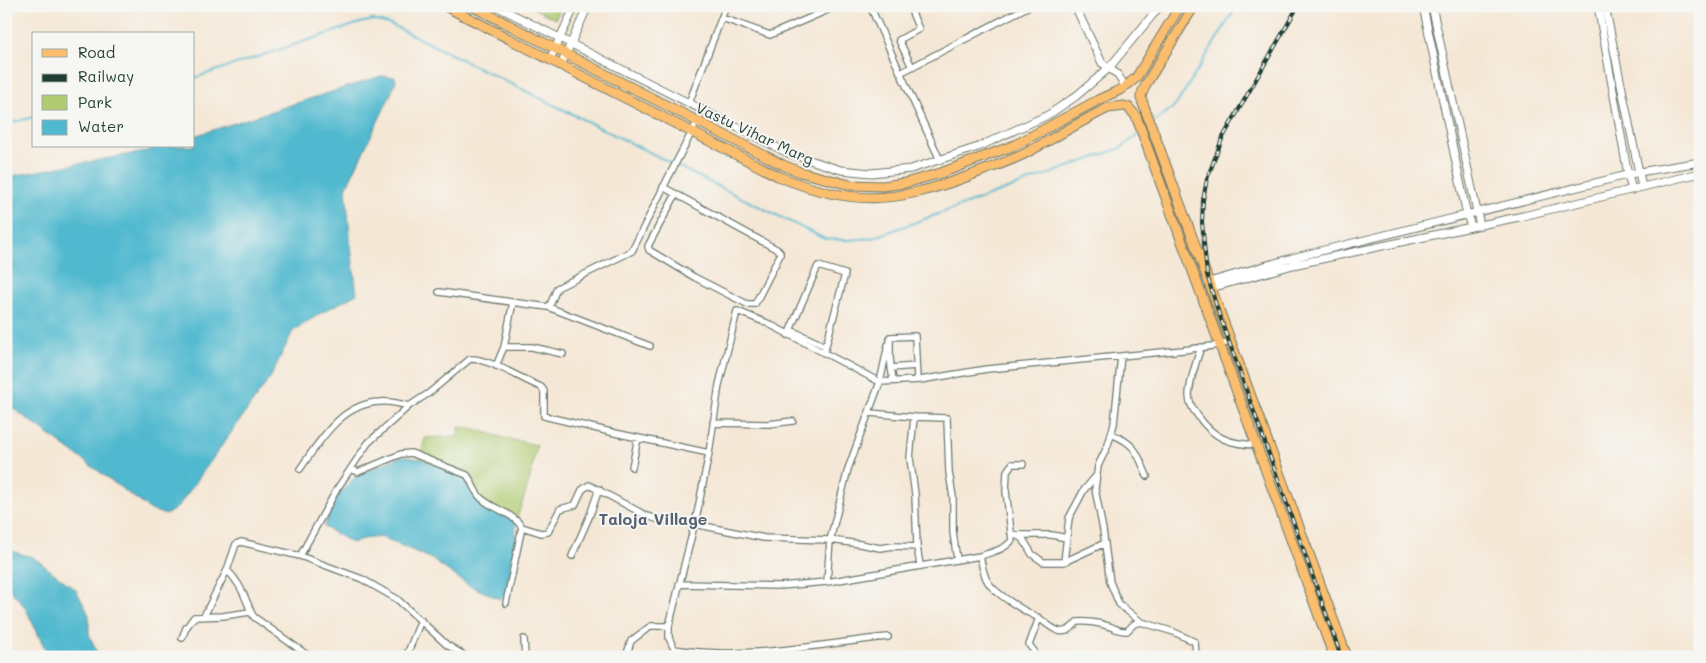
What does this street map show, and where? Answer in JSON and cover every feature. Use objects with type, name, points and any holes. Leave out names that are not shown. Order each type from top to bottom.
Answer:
[{"type":"main road","points":[[445,6],[796,183],[848,196],[883,198],[917,193],[997,166],[1037,147],[1103,110],[1114,106],[1126,107],[1137,105],[1146,84],[1194,6]]},
{"type":"main road","name":"Vastu Vihar Marg","points":[[472,6],[800,172],[850,185],[883,186],[914,181],[941,173],[1004,150],[1125,87]]},
{"type":"main road","points":[[1180,6],[1136,78],[1125,87],[1119,97],[1136,116],[1334,657]]},
{"type":"main road","points":[[1125,87],[1131,85],[1137,88],[1152,124],[1347,657]]},
{"type":"street","points":[[496,6],[788,153],[840,170],[863,173],[882,173],[911,169],[940,160],[978,147],[1048,115],[1075,98],[1109,68],[1160,6]]},
{"type":"street","points":[[550,60],[575,6]]},
{"type":"street","points":[[561,65],[588,6]]},
{"type":"street","points":[[689,103],[726,6]]},
{"type":"street","points":[[722,18],[770,35],[823,9],[837,6]]},
{"type":"street","points":[[870,6],[940,160]]},
{"type":"street","points":[[909,6],[920,29],[899,40],[912,66]]},
{"type":"street","points":[[900,73],[1029,6]]},
{"type":"street","points":[[1076,6],[1102,63],[1120,78],[1125,87]]},
{"type":"street","points":[[1423,6],[1467,215],[1471,226]]},
{"type":"street","points":[[1432,6],[1480,224]]},
{"type":"street","points":[[1598,6],[1632,190]]},
{"type":"street","points":[[1605,6],[1642,187]]},
{"type":"street","points":[[548,307],[552,303],[557,288],[632,251],[663,187],[698,122]]},
{"type":"street","points":[[1210,285],[1292,258],[1639,172],[1700,162]]},
{"type":"street","points":[[1210,285],[1293,264],[1596,199],[1700,173]]},
{"type":"street","points":[[663,187],[676,194],[780,252],[755,304],[750,305],[740,300],[650,250],[648,246],[676,194]]},
{"type":"street","points":[[790,332],[818,266],[845,274],[824,353]]},
{"type":"street","points":[[439,292],[548,307],[650,346]]},
{"type":"street","points":[[496,366],[504,347],[513,302]]},
{"type":"street","points":[[678,657],[670,638],[669,626],[694,524],[709,453],[719,385],[737,311],[826,346]]},
{"type":"street","points":[[790,332],[824,353],[880,382],[917,380],[987,369],[1183,350],[1220,345],[1231,341]]},
{"type":"street","points":[[893,381],[890,337],[915,336],[917,380]]},
{"type":"street","points":[[827,582],[830,540],[848,469],[880,382],[888,345]]},
{"type":"street","points":[[504,347],[532,347],[563,354]]},
{"type":"street","points":[[1201,347],[1194,369],[1189,396],[1192,409],[1206,428],[1217,436],[1238,444],[1257,445]]},
{"type":"street","points":[[1121,356],[1114,424],[1108,445],[1098,466],[1095,489],[1110,582],[1119,604],[1141,622],[1174,632],[1194,642],[1196,657]]},
{"type":"street","points":[[300,556],[337,489],[368,443],[408,406],[429,392],[470,359],[477,358],[540,387],[544,392],[544,416],[709,453]]},
{"type":"street","points":[[891,368],[916,366]]},
{"type":"street","points":[[300,468],[334,424],[350,410],[383,401],[408,406]]},
{"type":"street","points":[[870,413],[947,418],[949,472],[953,497],[953,532],[957,560]]},
{"type":"street","points":[[914,417],[910,458],[915,494],[917,547],[920,565]]},
{"type":"street","points":[[713,423],[769,424],[793,421]]},
{"type":"street","points":[[1111,434],[1125,440],[1137,452],[1147,476]]},
{"type":"street","points":[[632,467],[638,438]]},
{"type":"street","points":[[350,469],[358,472],[401,454],[411,453],[421,456],[467,475],[477,494],[489,504],[517,519],[522,527],[540,533],[548,532],[560,510],[575,505],[582,490],[589,485],[646,516],[660,520],[694,524],[764,538],[830,540],[880,548],[894,546],[917,547]]},
{"type":"street","points":[[679,584],[780,586],[827,582],[980,556],[998,550],[1010,544],[1013,534],[1006,491],[1007,471],[1012,464],[1023,464]]},
{"type":"street","points":[[1064,562],[1069,518],[1084,490],[1097,474]]},
{"type":"street","points":[[572,556],[599,489]]},
{"type":"street","points":[[506,603],[522,527]]},
{"type":"street","points":[[1013,534],[1052,535],[1066,538]]},
{"type":"street","points":[[1013,534],[1023,539],[1032,554],[1043,562],[1064,562],[1105,543]]},
{"type":"street","points":[[204,616],[227,570],[236,544],[239,543],[300,556],[362,579],[397,599],[447,645],[467,657]]},
{"type":"street","points":[[980,556],[988,582],[1025,611],[1039,618],[1053,629],[1065,633],[1071,630],[1077,622],[1085,621],[1106,625],[1120,632],[1127,631],[1134,624],[1141,622]]},
{"type":"street","points":[[227,570],[238,585],[254,618],[310,657]]},
{"type":"street","points":[[182,638],[194,617],[223,616],[250,612]]},
{"type":"street","points":[[1035,657],[1034,650],[1029,645],[1039,618]]},
{"type":"street","points":[[406,657],[420,620]]},
{"type":"street","points":[[626,657],[631,641],[644,631],[651,626],[669,626]]},
{"type":"street","points":[[674,649],[715,654],[809,648],[888,637]]},
{"type":"street","points":[[524,638],[525,657]]},
{"type":"street","points":[[778,650],[780,657]]},
{"type":"green space","points":[[529,6],[562,6],[555,19]]},
{"type":"green space","points":[[459,427],[471,428],[537,445],[529,482],[516,521],[490,511],[477,500],[465,476],[420,459],[425,438],[458,436]]},
{"type":"water","points":[[381,76],[395,77],[396,81],[391,94],[346,188],[357,294],[321,313],[293,331],[270,378],[178,507],[166,515],[151,510],[6,403],[6,177],[143,152],[156,148],[195,148],[195,136]]},
{"type":"water","points":[[402,456],[420,459],[465,476],[477,500],[490,511],[516,521],[515,545],[506,594],[500,599],[468,585],[430,558],[381,537],[362,539],[352,543],[324,527],[336,498],[358,474]]},
{"type":"water","points":[[6,548],[33,557],[76,590],[89,615],[89,634],[99,657],[49,657],[25,607],[6,585]]},
{"type":"waterway","points":[[1153,123],[1176,105],[1237,6]]},
{"type":"waterway","points":[[195,78],[373,20],[392,25],[673,164]]},
{"type":"waterway","points":[[6,124],[32,118]]},
{"type":"waterway","points":[[677,166],[825,239],[849,240],[872,238],[1121,148],[1139,134]]},
{"type":"railway","points":[[1298,6],[1222,139],[1207,179],[1203,200],[1202,222],[1207,275],[1217,308],[1340,657]]},
{"type":"district","name":"Taloja Village","points":[[653,518]]}]
